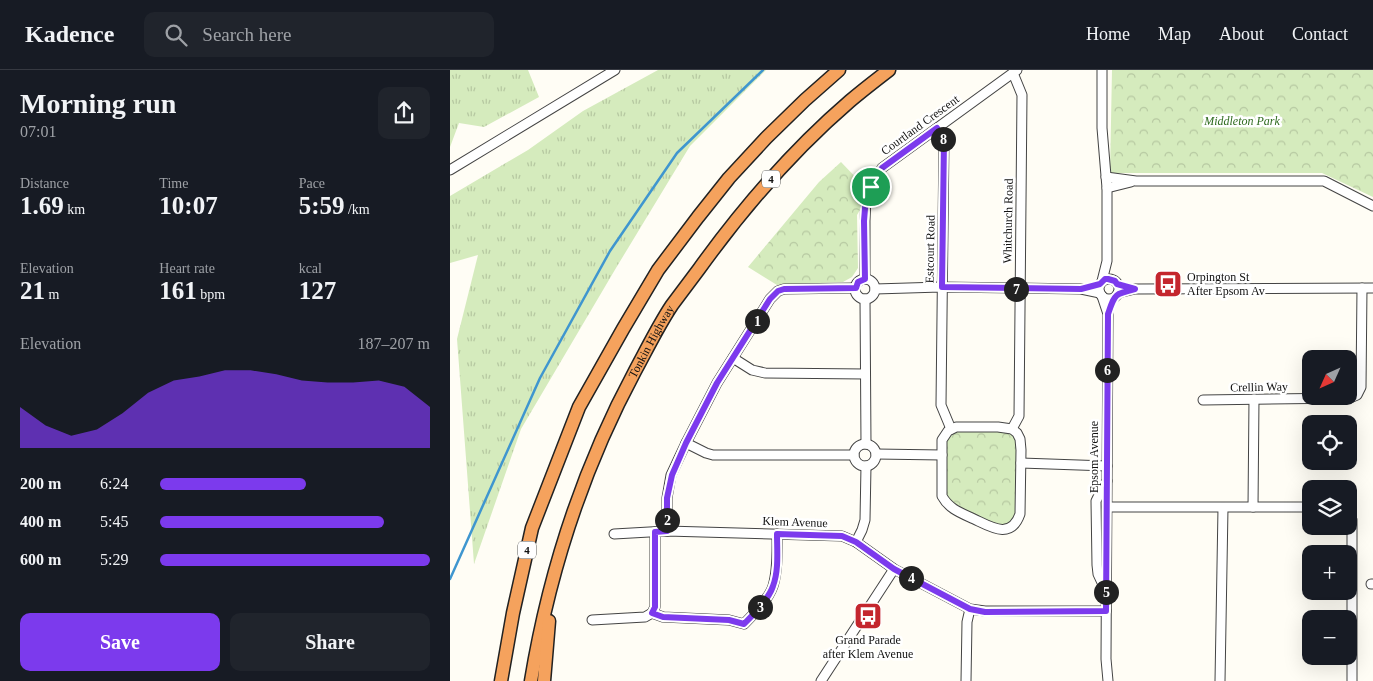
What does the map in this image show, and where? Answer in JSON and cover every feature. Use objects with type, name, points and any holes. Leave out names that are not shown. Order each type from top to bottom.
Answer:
[{"type":"highway","name":"4","points":[[501,681],[513,613],[532,528],[579,406],[663,264],[698,217],[729,178],[766,138],[839,70]]},
{"type":"highway","name":"Tonkin Highway","points":[[531,681],[552,579],[571,517],[603,435],[646,350],[672,306],[724,235],[775,175],[800,147],[850,101],[889,70]]},
{"type":"highway","points":[[544,681],[552,579]]},
{"type":"highway","points":[[492,681],[513,613]]},
{"type":"street","points":[[450,170],[615,70]]},
{"type":"street","points":[[1102,70],[1102,128],[1107,188],[1107,261],[1101,288],[1108,298],[1135,289],[1373,288]]},
{"type":"street","name":"Courtland Crescent","points":[[865,279],[864,221],[866,196],[882,168],[1015,72]]},
{"type":"street","name":"Whitchurch Road","points":[[1012,429],[1019,416],[1022,95],[1015,72]]},
{"type":"street","name":"Estcourt Road","points":[[937,128],[944,140],[941,405],[951,429]]},
{"type":"street","points":[[1106,177],[1136,181],[1324,181],[1373,206]]},
{"type":"street","points":[[1107,188],[1136,181]]},
{"type":"street","points":[[1107,261],[1118,287],[1116,295]]},
{"type":"street","points":[[865,279],[871,281],[875,289],[873,295],[865,299],[858,296],[856,288],[858,282],[865,279]]},
{"type":"street","points":[[875,289],[942,287],[1081,289],[1101,288],[1108,279],[1135,289]]},
{"type":"street","points":[[667,531],[667,498],[672,475],[686,443],[717,383],[770,299],[778,291],[784,289],[856,288]]},
{"type":"street","name":"Epsom Avenue","points":[[1101,288],[1108,314],[1106,594],[1106,660],[1108,681]]},
{"type":"street","name":"Crellin Way","points":[[1203,400],[1350,398],[1357,394],[1361,387],[1362,288]]},
{"type":"street","name":"Epsom Avenue","points":[[1108,314],[1116,295]]},
{"type":"street","points":[[865,299],[866,444]]},
{"type":"street","points":[[733,358],[752,370],[765,373],[865,374]]},
{"type":"street","points":[[1253,507],[1254,399]]},
{"type":"street","points":[[956,427],[1012,429],[1020,439],[1020,514],[1018,521],[1010,528],[994,529],[952,508],[942,496],[943,436],[956,427]]},
{"type":"street","points":[[686,443],[706,454],[714,455],[854,455]]},
{"type":"street","points":[[866,444],[872,446],[876,454],[875,460],[866,466],[860,465],[854,455],[856,448],[866,444]]},
{"type":"street","points":[[876,454],[942,454]]},
{"type":"street","points":[[1021,464],[1107,466]]},
{"type":"street","points":[[856,542],[865,520],[866,466]]},
{"type":"street","points":[[1106,594],[1098,574],[1097,565],[1096,501],[1107,481]]},
{"type":"street","points":[[1107,507],[1302,507]]},
{"type":"street","points":[[1220,681],[1223,508]]},
{"type":"street","name":"Klem Avenue","points":[[614,534],[667,531],[842,536],[856,542],[894,569],[970,609],[985,612],[1106,611]]},
{"type":"street","points":[[592,620],[645,617],[652,613],[655,607],[655,532]]},
{"type":"street","points":[[652,613],[663,617],[729,620],[744,624],[756,612],[773,588],[776,577],[777,534]]},
{"type":"street","points":[[1352,535],[1352,681]]},
{"type":"street","points":[[821,681],[894,569]]},
{"type":"street","points":[[966,681],[967,622],[970,609]]},
{"type":"street","name":"Epsom Avenue","points":[[1103,681],[1106,660]]},
{"type":"green space","points":[[450,70],[528,70],[539,97],[484,127],[459,123],[450,147]]},
{"type":"green space","points":[[658,70],[766,70],[690,146],[616,268],[521,429],[474,564],[457,339],[478,255],[450,263],[450,196],[528,150],[583,111]]},
{"type":"green space","name":"Middleton Park","points":[[1112,70],[1373,70],[1373,197],[1322,173],[1110,173]]},
{"type":"green space","points":[[841,162],[864,186],[860,210],[857,215],[858,268],[852,277],[843,282],[777,285],[748,267],[819,182]]},
{"type":"green space","points":[[1007,431],[1015,436],[1018,443],[1018,515],[1004,528],[953,505],[949,500],[946,493],[947,440],[955,432]]},
{"type":"waterway","points":[[450,579],[540,378],[610,251],[677,153],[763,70]]},
{"type":"place","name":"Orpington St After Epsom Av","points":[[1168,284]]},
{"type":"place","name":"Grand Parade after Klem Avenue","points":[[868,616]]},
{"type":"route","points":[[937,128],[944,140],[942,287],[1081,289],[1100,284],[1105,279],[1112,279],[1117,284],[1135,289],[1118,293],[1114,297],[1108,314],[1106,611],[985,612],[970,609],[894,569],[856,542],[842,536],[777,534],[776,577],[773,588],[756,612],[744,624],[729,620],[663,617],[652,613],[655,607],[655,532],[667,531],[667,498],[672,475],[686,443],[717,383],[774,294],[784,289],[856,288],[858,282],[865,279],[864,221],[866,196],[871,187],[882,168],[937,128]]}]
